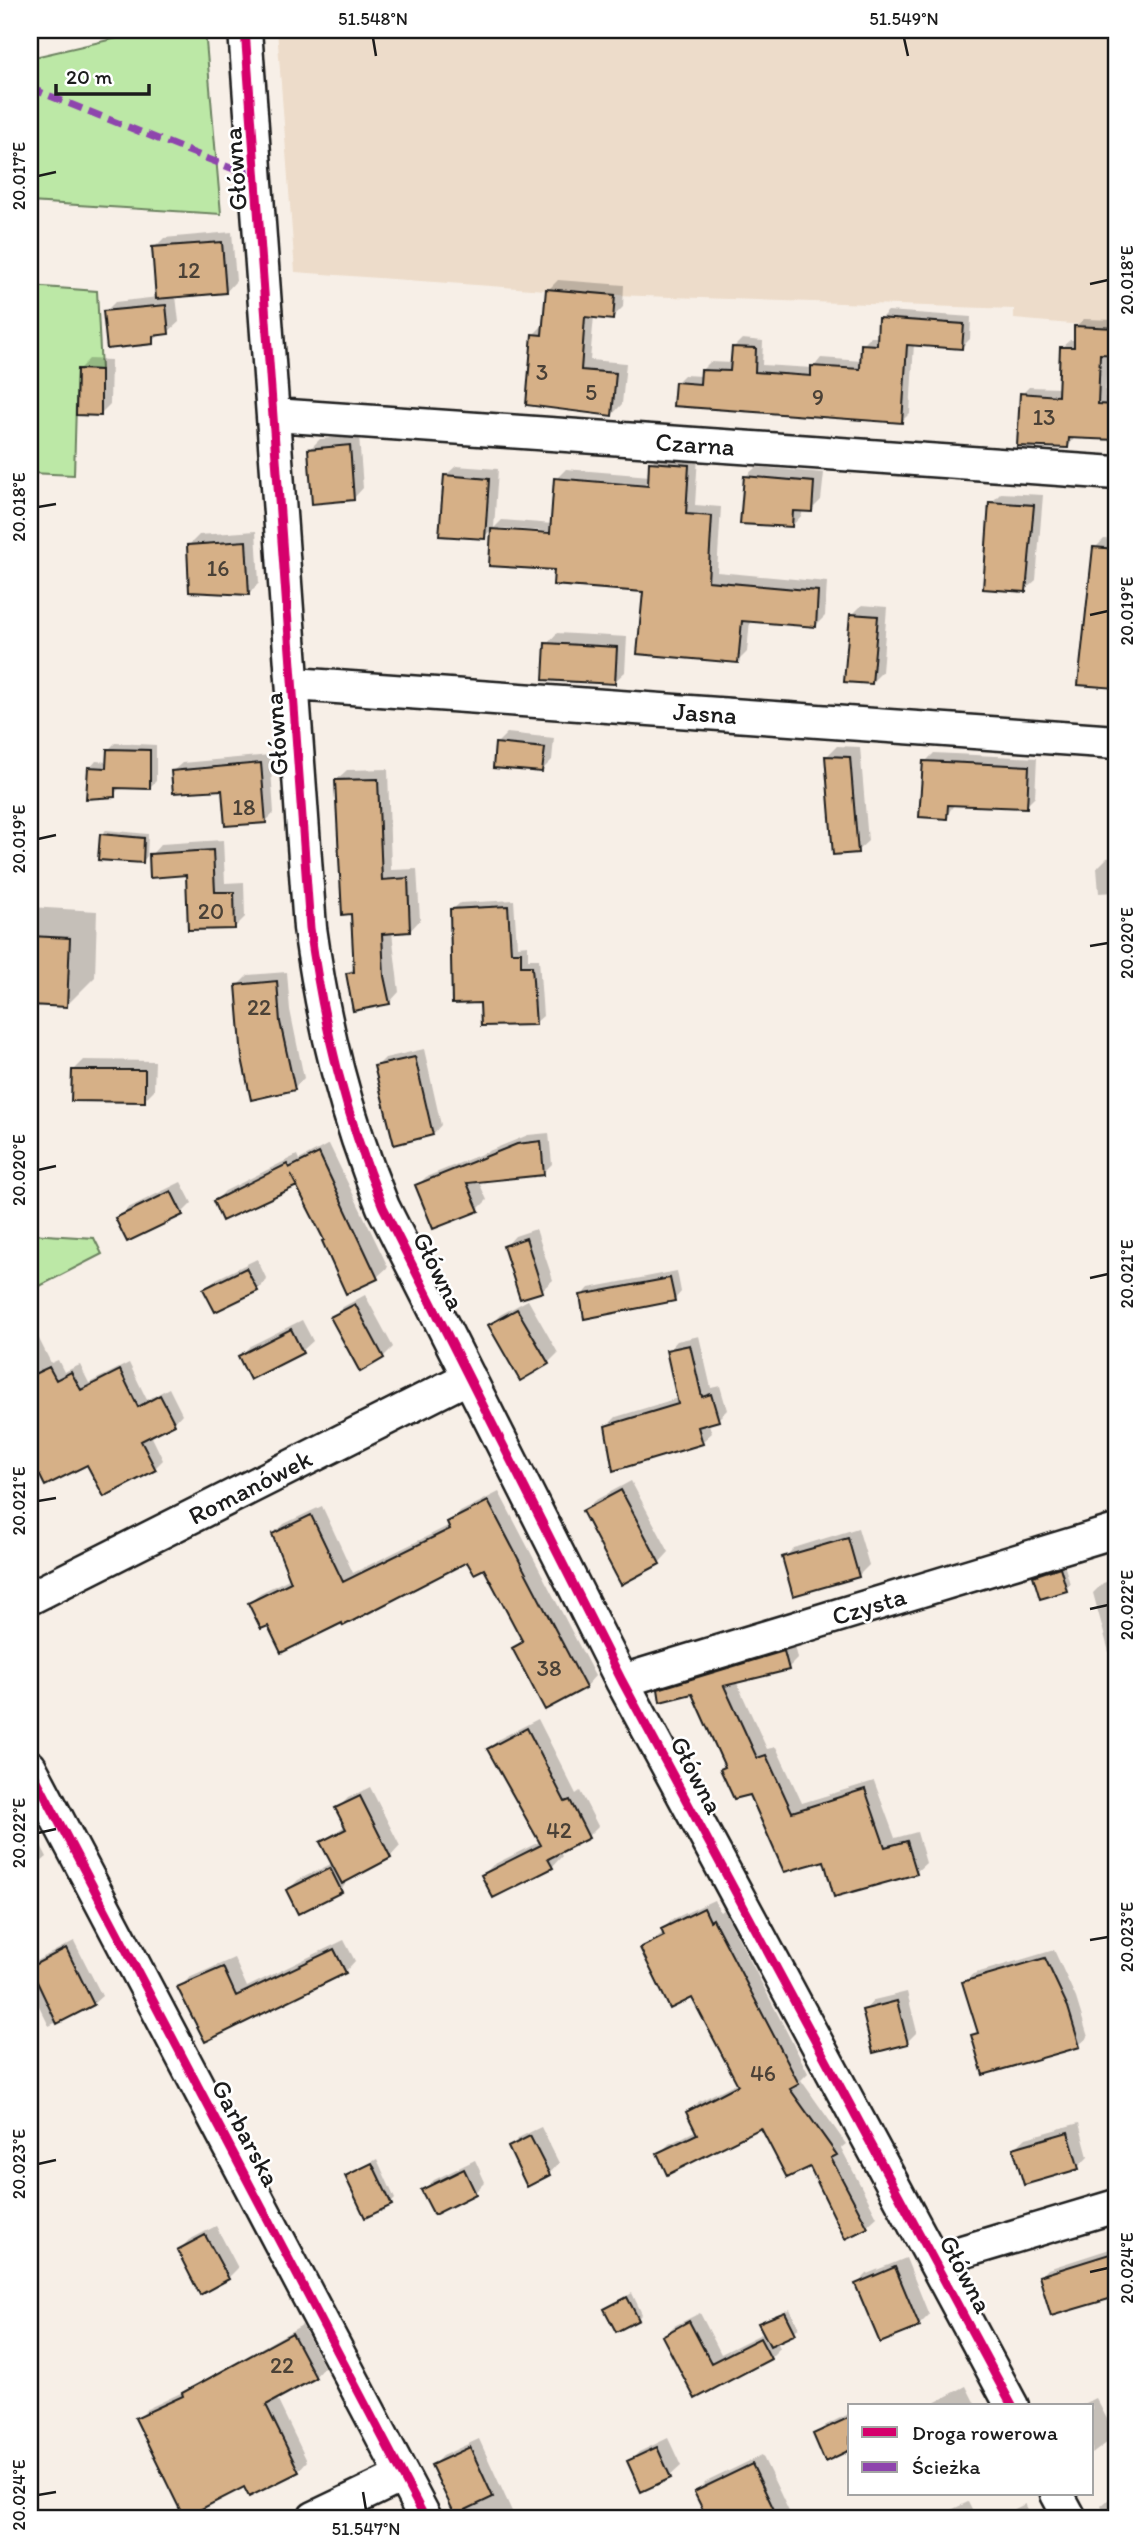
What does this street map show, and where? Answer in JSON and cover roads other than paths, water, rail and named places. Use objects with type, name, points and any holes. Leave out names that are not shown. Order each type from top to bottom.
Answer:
[{"type":"street","name":"Główna","points":[[245,30],[310,928],[320,1000],[336,1074],[358,1146],[383,1207],[622,1681],[1011,2404]]},
{"type":"street","name":"Czarna","points":[[274,415],[1116,473]]},
{"type":"street","name":"Jasna","points":[[294,684],[1116,742]]},
{"type":"street","name":"Romanówek","points":[[30,1598],[470,1377]]},
{"type":"street","name":"Czysta","points":[[622,1681],[1116,1531]]},
{"type":"street","name":"Garbarska","points":[[30,1767],[425,2518]]},
{"type":"street","name":"Główna","points":[[935,2260],[1116,2206]]},
{"type":"street","points":[[314,2518],[402,2476]]},
{"type":"street","points":[[1058,2496],[1070,2518]]}]
